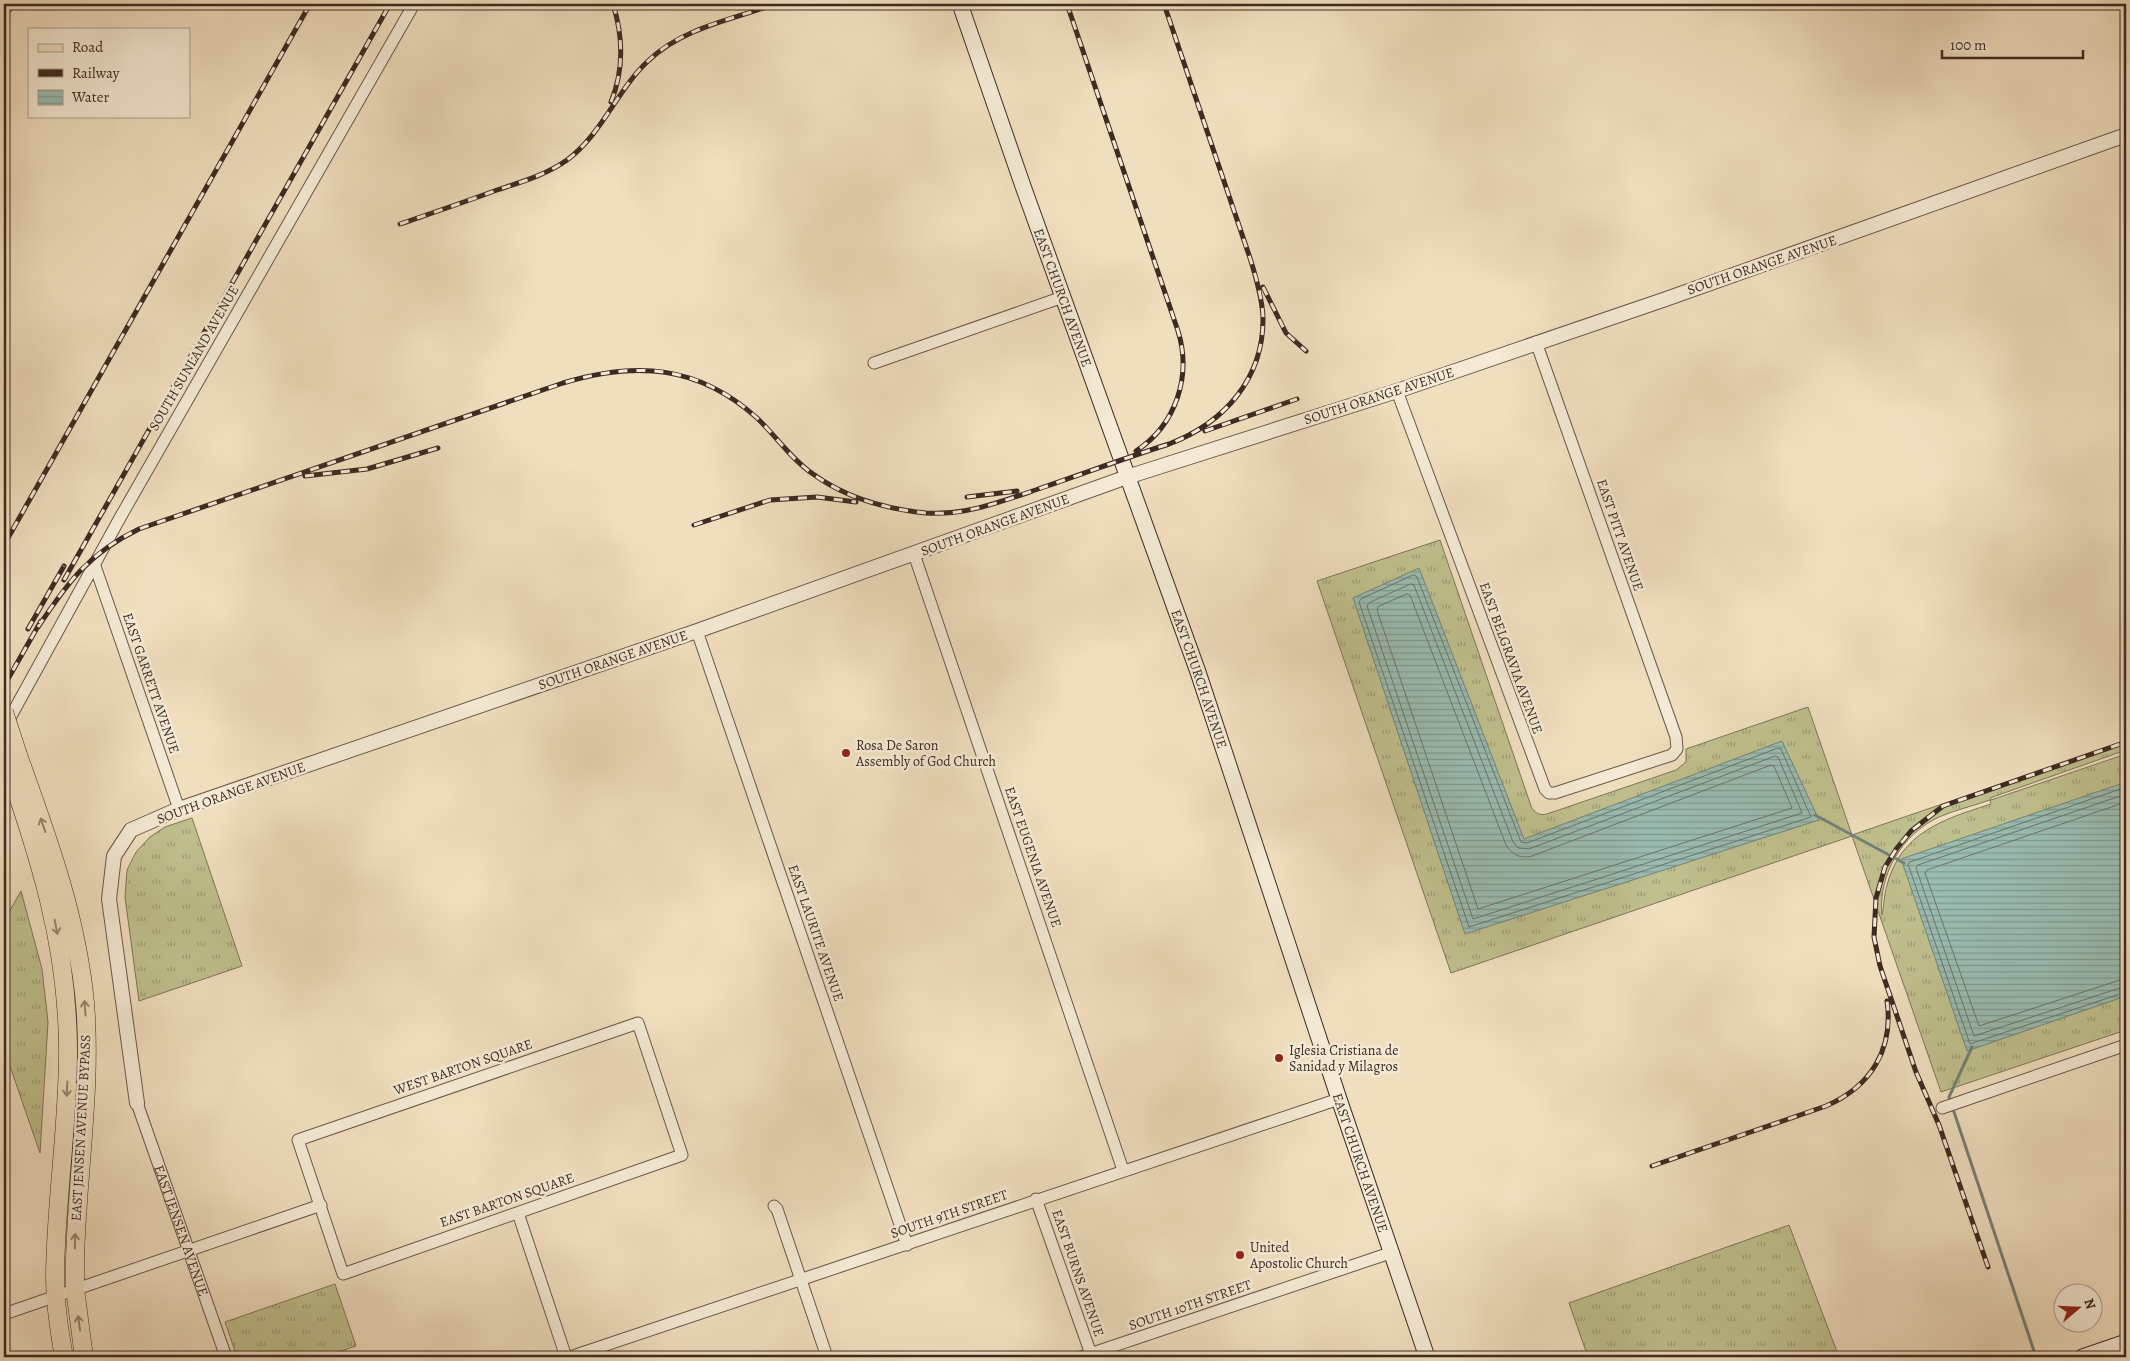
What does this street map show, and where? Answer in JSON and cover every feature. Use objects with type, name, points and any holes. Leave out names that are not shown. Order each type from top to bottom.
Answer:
[{"type":"main road","name":"EAST CHURCH AVENUE","points":[[960,4],[1024,190],[1199,675],[1339,1099],[1428,1357]]},
{"type":"main road","points":[[4,712],[10,760],[51,875]]},
{"type":"main road","name":"EAST JENSEN AVENUE BYPASS","points":[[51,875],[70,912],[85,1003],[87,1045],[76,1230],[75,1289],[84,1357]]},
{"type":"main road","name":"EAST JENSEN AVENUE BYPASS","points":[[51,875],[54,918],[63,966],[68,1036],[67,1082],[56,1250],[56,1296],[64,1357]]},
{"type":"main road","points":[[2082,1357],[2126,1342]]},
{"type":"street","name":"SOUTH SUNLAND AVENUE","points":[[4,730],[135,493],[414,4]]},
{"type":"street","name":"SOUTH ORANGE AVENUE","points":[[137,1103],[109,900],[114,856],[131,830],[179,809],[698,631],[1127,477],[1397,391],[1692,290],[2126,135]]},
{"type":"street","points":[[874,363],[1064,297]]},
{"type":"street","name":"EAST PITT AVENUE","points":[[1536,342],[1676,737]]},
{"type":"street","name":"EAST BELGRAVIA AVENUE","points":[[1397,391],[1545,789],[1549,793],[1555,793],[1672,755],[1677,749],[1676,737]]},
{"type":"street","name":"EAST EUGENIA AVENUE","points":[[914,554],[1123,1170]]},
{"type":"street","name":"EAST GARRETT AVENUE","points":[[95,566],[179,809]]},
{"type":"street","name":"EAST LAURITE AVENUE","points":[[698,631],[907,1245]]},
{"type":"street","name":"WEST BARTON SQUARE","points":[[321,1205],[298,1140],[638,1023],[682,1155]]},
{"type":"street","points":[[1942,1108],[2126,1045]]},
{"type":"street","name":"SOUTH 9TH STREET","points":[[570,1357],[1339,1099]]},
{"type":"street","name":"EAST JENSEN AVENUE","points":[[137,1103],[226,1357]]},
{"type":"street","name":"EAST BARTON SQUARE","points":[[321,1205],[343,1274],[682,1155]]},
{"type":"street","name":"EAST BURNS AVENUE","points":[[1036,1200],[1088,1356]]},
{"type":"street","points":[[4,1314],[321,1205]]},
{"type":"street","points":[[774,1206],[777,1209],[827,1357]]},
{"type":"street","points":[[518,1213],[566,1357]]},
{"type":"street","name":"SOUTH 10TH STREET","points":[[1088,1356],[1393,1252]]},
{"type":"green space","points":[[1440,540],[1531,806],[1536,812],[1544,815],[1676,770],[1686,762],[1686,749],[1808,707],[1852,835],[2126,741],[2126,750],[1990,798],[1991,800],[2126,754],[2126,1030],[1941,1092],[1852,836],[1451,973],[1317,581]],"holes":[[[1990,800],[1991,804],[1941,822],[1914,840],[1903,852],[1894,867],[1886,889],[1882,915],[1884,885],[1889,871],[1895,857],[1914,834],[1926,824],[1939,817]]]},
{"type":"green space","points":[[192,818],[242,966],[139,1001],[125,897],[127,870],[136,852],[150,837],[165,827]]},
{"type":"green space","points":[[21,891],[42,969],[48,1022],[40,1153],[4,1049],[4,921]]},
{"type":"green space","points":[[1789,1225],[1839,1357],[1588,1357],[1569,1303]]},
{"type":"green space","points":[[335,1284],[356,1346],[323,1357],[237,1357],[225,1322]]},
{"type":"water","points":[[1419,568],[1524,839],[1782,741],[1819,820],[1465,934],[1353,598]]},
{"type":"water","points":[[2126,782],[2126,996],[1967,1051],[1901,859]]},
{"type":"waterway","points":[[1815,815],[1904,863]]},
{"type":"waterway","points":[[1972,1047],[1949,1097],[2036,1357]]},
{"type":"railway","points":[[4,545],[310,4]]},
{"type":"railway","points":[[64,580],[390,4]]},
{"type":"railway","points":[[611,102],[618,78],[621,53],[619,28],[613,4]]},
{"type":"railway","points":[[400,224],[524,181],[559,165],[590,138],[627,85],[648,61],[661,50],[692,32],[776,4]]},
{"type":"railway","points":[[1067,4],[1178,331],[1182,348],[1181,382],[1171,413],[1150,440],[1136,451]]},
{"type":"railway","points":[[38,627],[59,596],[81,570],[106,548],[139,529],[563,383],[590,376],[641,370],[665,372],[689,378],[712,387],[735,400],[757,418],[805,468],[839,490],[867,501],[896,509],[926,513],[957,512],[988,506],[1169,444],[1189,435],[1223,411],[1237,396],[1248,379],[1262,339],[1263,317],[1260,295],[1250,258],[1164,4]]},
{"type":"railway","points":[[1263,287],[1286,333],[1306,351]]},
{"type":"railway","points":[[1205,431],[1297,399]]},
{"type":"railway","points":[[305,476],[367,469],[438,448]]},
{"type":"railway","points":[[967,497],[1017,491]]},
{"type":"railway","points":[[694,525],[770,500],[817,497],[856,502]]},
{"type":"railway","points":[[28,629],[64,566]]},
{"type":"railway","points":[[4,686],[41,621]]},
{"type":"railway","points":[[1988,1267],[1939,1125],[1916,1072],[1880,966],[1874,937],[1876,898],[1885,867],[1897,848],[1911,831],[1943,806],[2126,742]]},
{"type":"railway","points":[[1652,1166],[1826,1106],[1842,1098],[1855,1088],[1876,1065],[1887,1035],[1887,1001]]},
{"type":"place","name":"Rosa De Saron Assembly of God Church","points":[[846,753]]},
{"type":"place","name":"Iglesia Cristiana de Sanidad y Milagros","points":[[1279,1058]]},
{"type":"place","name":"United Apostolic Church","points":[[1240,1255]]}]
